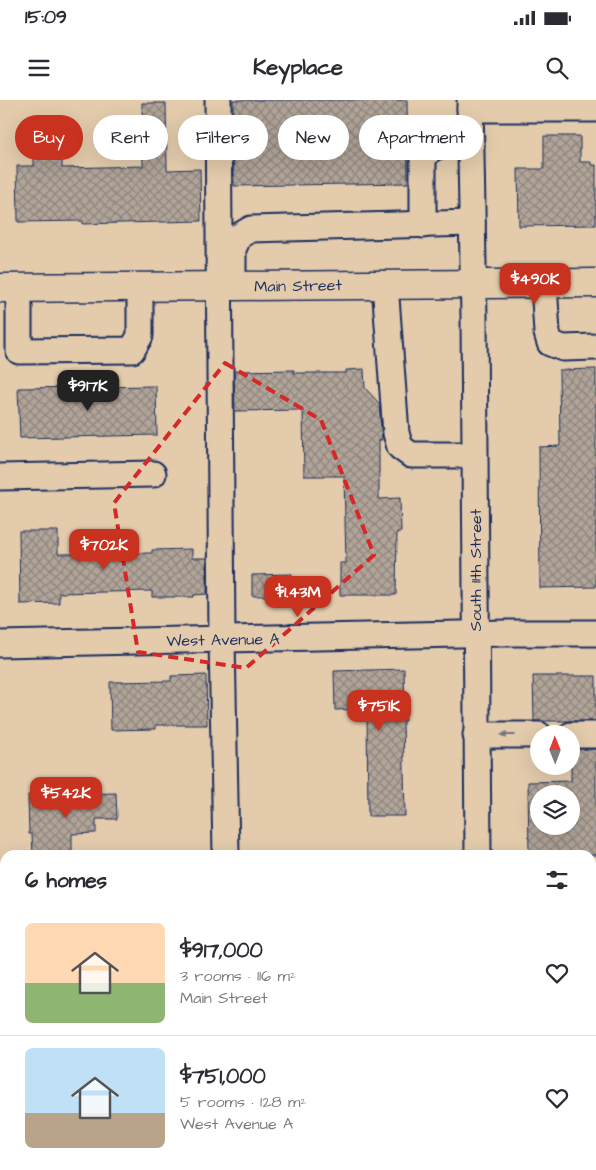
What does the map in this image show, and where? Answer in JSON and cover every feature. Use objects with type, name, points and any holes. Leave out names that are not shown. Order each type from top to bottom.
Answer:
[{"type":"main road","name":"Main Street","points":[[9,288],[596,283]]},
{"type":"street","points":[[218,100],[226,286],[222,639],[226,850]]},
{"type":"street","points":[[470,104],[596,109]]},
{"type":"street","points":[[423,160],[423,225]]},
{"type":"street","name":"South 11th Street","points":[[471,160],[478,850]]},
{"type":"street","points":[[226,286],[233,249],[239,236],[252,229],[472,223]]},
{"type":"street","points":[[544,283],[547,333],[550,343],[563,348],[596,347]]},
{"type":"street","points":[[385,284],[396,433],[400,447],[411,456],[474,455]]},
{"type":"street","points":[[9,288],[10,348],[132,350],[140,336],[140,287]]},
{"type":"street","points":[[0,477],[153,474]]},
{"type":"street","name":"West Avenue A","points":[[0,644],[507,633],[596,633]]},
{"type":"street","points":[[476,735],[530,735]]},
{"type":"street","points":[[580,735],[596,735]]},
{"type":"highlighted area","points":[[225,363],[321,420],[374,555],[246,668],[138,652],[114,503]]},
{"type":"building","points":[[233,100],[407,100],[407,115],[359,115],[359,160],[408,160],[408,183],[234,186],[234,160],[268,160],[268,115],[233,115]]},
{"type":"building","points":[[142,103],[166,103],[166,115],[142,115]]},
{"type":"building","points":[[544,136],[580,136],[580,162],[591,162],[591,165],[596,165],[596,225],[519,226],[518,169],[544,169]]},
{"type":"building","points":[[34,160],[62,160],[62,168],[143,166],[143,160],[167,160],[167,170],[200,169],[201,221],[83,224],[83,221],[18,222],[17,166],[34,166]]},
{"type":"building","points":[[364,369],[365,388],[379,403],[382,440],[379,440],[379,499],[400,498],[401,532],[397,532],[396,595],[340,595],[340,563],[346,563],[344,476],[304,476],[303,410],[235,411],[234,371],[294,370],[294,373],[346,373],[346,370]]},
{"type":"building","points":[[596,369],[596,587],[540,588],[539,447],[560,446],[559,370]]},
{"type":"building","points":[[156,386],[157,435],[20,438],[18,388]]},
{"type":"building","points":[[19,531],[58,531],[58,554],[152,553],[152,550],[192,549],[192,558],[207,558],[207,594],[194,595],[194,597],[152,597],[152,591],[59,593],[59,603],[20,604]]},
{"type":"building","points":[[292,574],[292,595],[252,596],[252,575]]},
{"type":"building","points":[[404,669],[405,816],[368,816],[367,709],[335,710],[334,671]]},
{"type":"building","points":[[206,675],[207,725],[156,725],[156,729],[111,730],[110,682],[171,681],[171,676]]},
{"type":"building","points":[[533,676],[596,676],[596,721],[534,721]]},
{"type":"building","points":[[580,749],[596,749],[596,850],[529,850],[528,782],[571,781],[571,775],[580,775]]},
{"type":"building","points":[[116,793],[117,819],[96,819],[96,833],[72,834],[72,850],[33,850],[32,834],[29,834],[28,795]]}]
